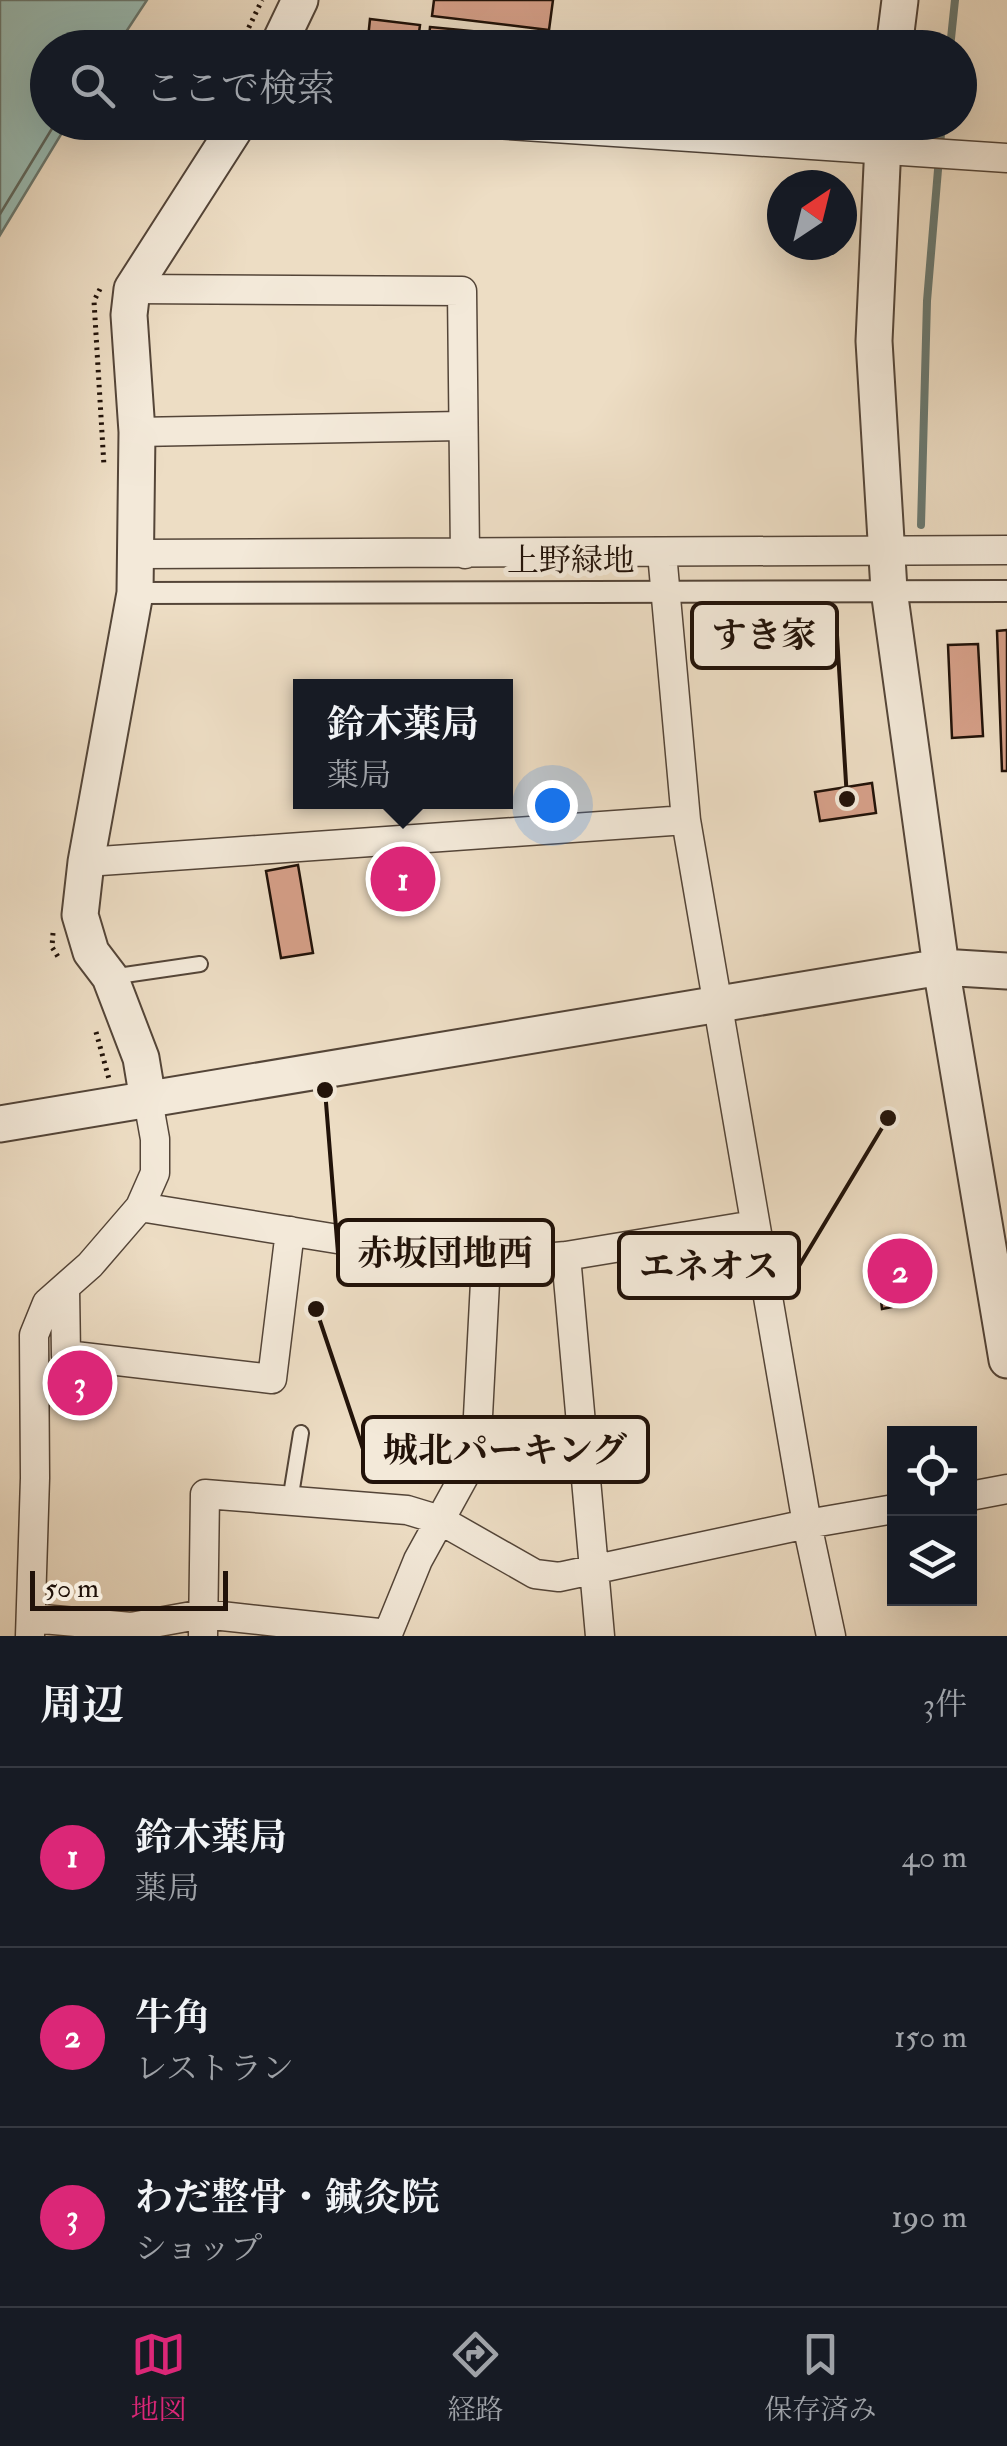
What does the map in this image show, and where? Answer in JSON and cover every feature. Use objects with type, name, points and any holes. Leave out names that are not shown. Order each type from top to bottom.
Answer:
[{"type":"street","points":[[286,30],[300,0]]},
{"type":"street","points":[[896,30],[900,0]]},
{"type":"street","points":[[227,140],[132,289],[129,315],[137,432],[134,593],[80,915],[91,952],[110,977],[141,1058],[155,1139],[155,1173],[140,1207],[65,1288],[46,1303],[34,1335],[30,1627],[203,1625],[387,1635],[418,1560],[472,1462],[486,1262]]},
{"type":"street","points":[[882,140],[874,341],[889,590],[940,967],[1007,1360]]},
{"type":"street","points":[[905,140],[1007,158]]},
{"type":"street","points":[[132,289],[462,291],[461,426],[466,554]]},
{"type":"street","points":[[137,432],[461,426]]},
{"type":"street","points":[[137,554],[1007,550]]},
{"type":"street","points":[[662,553],[686,820],[807,1524],[831,1636]]},
{"type":"street","name":"上野緑地","points":[[134,593],[1007,592]]},
{"type":"street","points":[[86,862],[686,820]]},
{"type":"street","points":[[0,1124],[940,967],[1007,972]]},
{"type":"street","points":[[140,1207],[486,1262],[566,1256],[754,1225]]},
{"type":"street","points":[[65,1288],[66,1354],[272,1378],[290,1231]]},
{"type":"street","points":[[566,1256],[600,1636]]},
{"type":"street","points":[[977,1495],[1007,1490]]},
{"type":"street","points":[[203,1625],[204,1494],[407,1510],[440,1520],[536,1574],[560,1577],[887,1510]]},
{"type":"lane","points":[[110,977],[200,964]]},
{"type":"lane","points":[[290,1501],[302,1433]]},
{"type":"path","points":[[247,30],[262,0]]},
{"type":"water","points":[[0,0],[147,0],[127,30],[30,30],[30,140],[58,140],[0,235]]},
{"type":"building","points":[[434,0],[553,0],[549,30],[432,16]]},
{"type":"building","points":[[370,19],[420,25],[419,30],[369,30]]},
{"type":"building","points":[[829,613],[834,651],[754,662],[749,623]]},
{"type":"building","points":[[1007,630],[1007,771],[1002,771],[997,631]]},
{"type":"building","points":[[978,644],[983,736],[952,738],[948,645]]},
{"type":"building","points":[[872,783],[876,813],[820,821],[815,792]]},
{"type":"building","points":[[419,859],[422,893],[380,896],[380,875],[393,862]]},
{"type":"building","points":[[298,865],[313,953],[281,958],[266,871]]},
{"type":"building","points":[[911,1250],[912,1256],[929,1267],[933,1281],[902,1285],[907,1304],[882,1309],[876,1255]]},
{"type":"building","points":[[77,1368],[91,1369],[88,1404],[67,1402],[69,1374],[77,1375]]},
{"type":"waterway","points":[[952,30],[955,0]]},
{"type":"waterway","points":[[921,525],[927,301],[940,140]]},
{"type":"place","name":"すき家","points":[[847,799]]},
{"type":"place","name":"鈴木薬局","points":[[403,879]]},
{"type":"place","name":"赤坂団地西","points":[[325,1090]]},
{"type":"place","name":"エネオス","points":[[888,1118]]},
{"type":"place","name":"牛角","points":[[900,1271]]},
{"type":"place","name":"城北パーキング","points":[[316,1309]]},
{"type":"place","name":"わだ整骨・鍼灸院","points":[[80,1383]]}]
